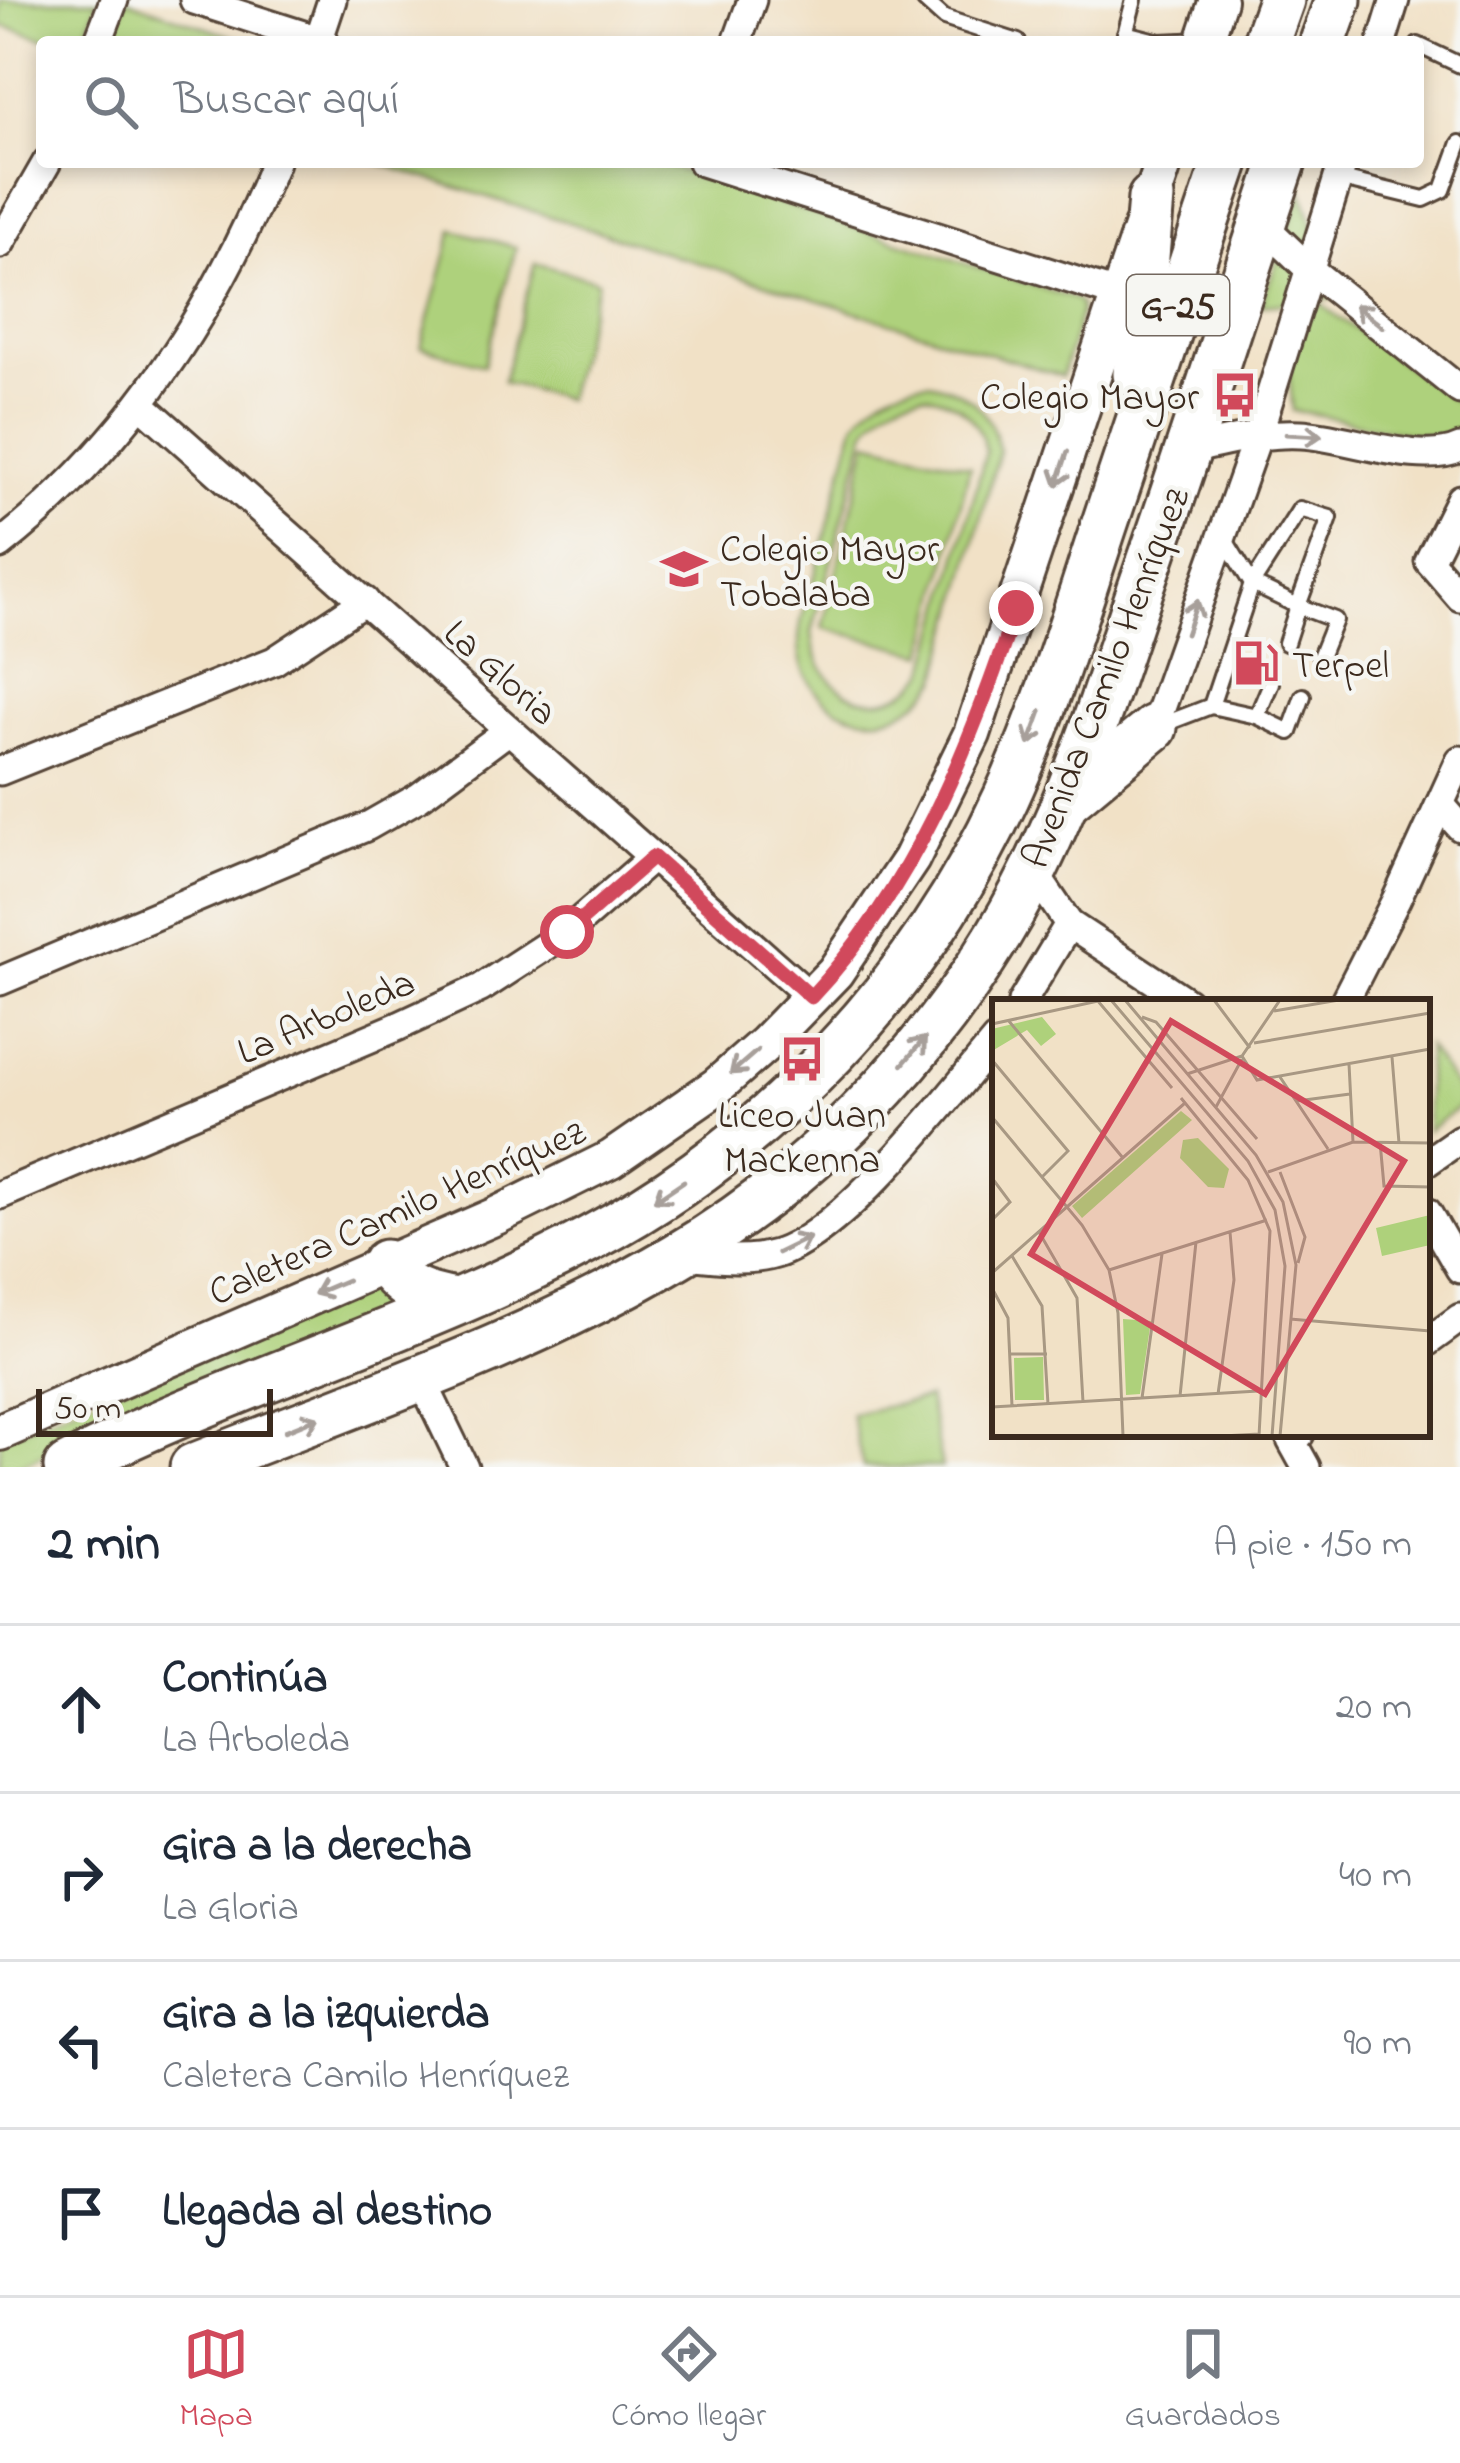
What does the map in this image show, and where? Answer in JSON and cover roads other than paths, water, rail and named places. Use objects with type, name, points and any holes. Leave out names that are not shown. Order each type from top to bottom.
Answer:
[{"type":"main road","points":[[1268,36],[1280,0]]},
{"type":"main road","points":[[1325,36],[1338,0]]},
{"type":"main road","name":"Avenida Camilo Henríquez","points":[[67,1467],[591,1239],[698,1171],[794,1093],[877,1004],[946,908],[1005,800],[1051,684],[1224,168]]},
{"type":"main road","name":"Avenida Camilo Henríquez","points":[[194,1467],[573,1312],[680,1255],[793,1173],[888,1081],[961,992],[1034,871],[1063,804],[1189,450],[1281,168]]},
{"type":"main road","points":[[1130,448],[1157,180]]},
{"type":"main road","points":[[1063,804],[1154,728]]},
{"type":"main road","points":[[385,1263],[414,1292],[455,1302]]},
{"type":"street","points":[[100,36],[114,0]]},
{"type":"street","points":[[194,0],[305,36]]},
{"type":"street","points":[[321,36],[332,0]]},
{"type":"street","points":[[739,36],[752,0]]},
{"type":"street","points":[[1206,36],[1218,0]]},
{"type":"street","points":[[1384,36],[1395,0]]},
{"type":"street","points":[[0,244],[44,168]]},
{"type":"street","points":[[0,545],[59,493],[141,404],[218,284],[272,168]]},
{"type":"street","points":[[721,168],[1120,295]]},
{"type":"street","name":"Avenida Camilo Henríquez","points":[[1154,728],[1258,435],[1340,170]]},
{"type":"street","name":"Caletera Camilo Henríquez","points":[[0,1432],[554,1190],[611,1159],[717,1086],[811,997],[875,917],[911,859],[972,734],[1157,180]]},
{"type":"street","points":[[1262,224],[1308,268],[1460,390]]},
{"type":"street","name":"La Gloria","points":[[141,404],[811,997]]},
{"type":"street","points":[[1189,450],[1258,435],[1319,435],[1428,454],[1460,448]]},
{"type":"street","points":[[1460,500],[1429,561],[1460,597]]},
{"type":"street","points":[[0,771],[274,661],[365,602]]},
{"type":"street","points":[[0,981],[368,826],[419,797],[509,730]]},
{"type":"street","points":[[1345,999],[1460,760]]},
{"type":"street","points":[[1440,804],[1460,827]]},
{"type":"street","name":"La Arboleda","points":[[0,1195],[460,998],[567,932],[653,857]]},
{"type":"street","points":[[1034,871],[1069,924],[1182,999]]},
{"type":"street","points":[[1024,999],[1069,924]]},
{"type":"street","points":[[680,1255],[757,1258],[794,1248],[812,1236],[889,1163],[992,1044]]},
{"type":"street","points":[[1430,1160],[1460,1139]]},
{"type":"street","points":[[1430,1217],[1460,1269]]},
{"type":"street","points":[[1430,1340],[1460,1318]]},
{"type":"street","points":[[420,1376],[464,1467]]},
{"type":"street","points":[[1295,1437],[1306,1467]]},
{"type":"lane","points":[[924,0],[944,18],[1000,36]]},
{"type":"lane","points":[[1124,36],[1134,0]]},
{"type":"lane","points":[[1424,47],[1460,65]]},
{"type":"lane","points":[[1340,170],[1424,199],[1443,190],[1460,143]]},
{"type":"lane","points":[[1210,706],[1252,584],[1300,508],[1330,518],[1286,643]]},
{"type":"lane","points":[[1221,533],[1252,584],[1335,620],[1320,657]]},
{"type":"lane","points":[[1257,716],[1271,683]]},
{"type":"lane","points":[[1154,728],[1210,706],[1257,716],[1291,732],[1304,696]]},
{"type":"place","name":"Colegio Mayor","points":[[1235,395]]},
{"type":"place","name":"Colegio Mayor Tobalaba","points":[[684,569]]},
{"type":"place","name":"Terpel","points":[[1256,663]]},
{"type":"place","name":"Liceo Juan Mackenna","points":[[802,1059]]}]
